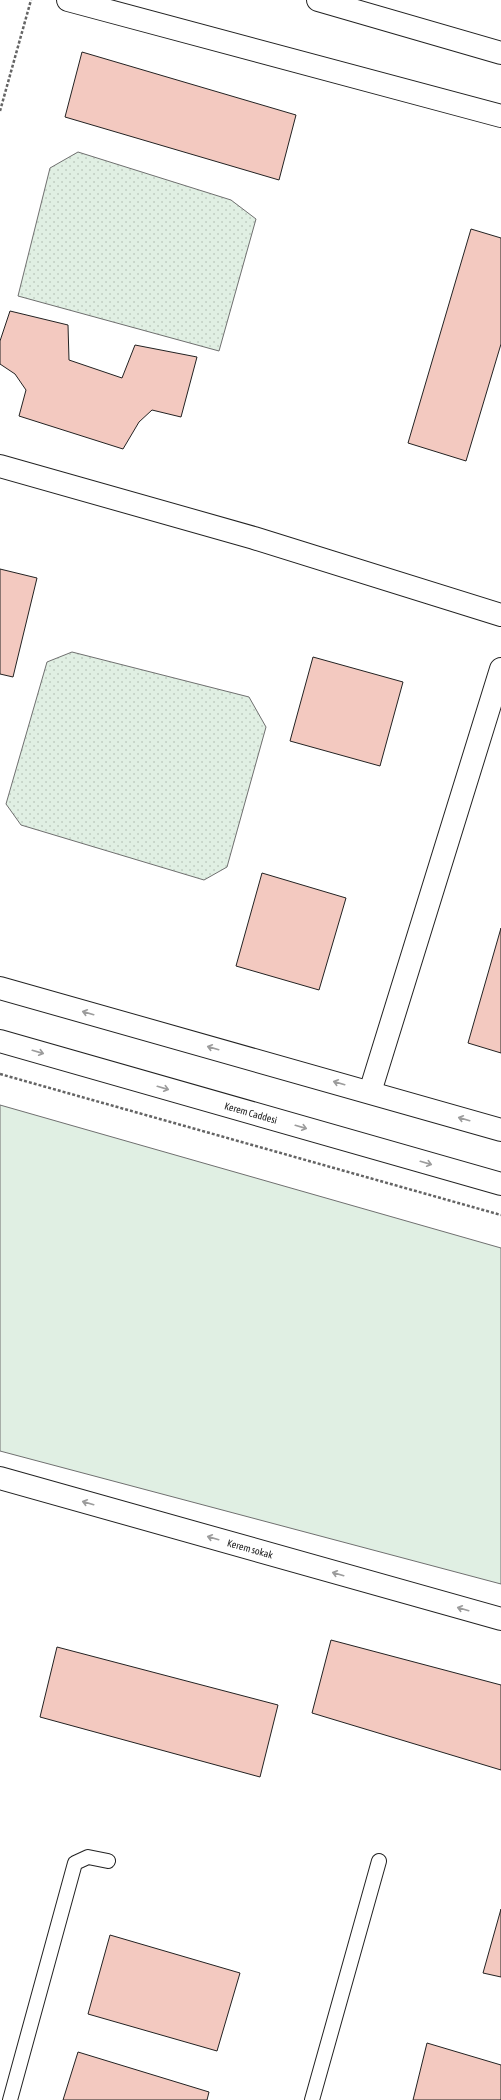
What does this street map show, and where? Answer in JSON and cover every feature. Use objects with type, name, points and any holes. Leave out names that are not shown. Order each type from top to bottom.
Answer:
[{"type":"street","points":[[68,0],[501,116]]},
{"type":"street","points":[[318,0],[501,53]]},
{"type":"street","points":[[0,466],[254,538],[501,615]]},
{"type":"street","points":[[370,1092],[501,668]]},
{"type":"street","points":[[0,988],[501,1130]]},
{"type":"street","name":"Kerem Caddesi","points":[[0,1041],[501,1184]]},
{"type":"street","name":"Kerem sokak","points":[[0,1478],[501,1619]]},
{"type":"lane","points":[[10,2100],[75,1863],[88,1857],[108,1861]]},
{"type":"lane","points":[[312,2100],[379,1861]]},
{"type":"path","points":[[0,111],[31,0]]},
{"type":"path","points":[[0,1074],[501,1215]]},
{"type":"green space","points":[[78,152],[231,200],[256,219],[219,351],[18,296],[50,168]]},
{"type":"green space","points":[[72,652],[249,697],[266,727],[227,867],[204,880],[21,825],[6,804],[47,662]]},
{"type":"green space","points":[[0,1105],[501,1248],[501,1584],[0,1451]]},
{"type":"building","points":[[82,52],[296,115],[279,180],[65,117]]},
{"type":"building","points":[[471,229],[501,238],[501,344],[466,461],[408,443]]},
{"type":"building","points":[[10,311],[68,325],[69,360],[122,378],[135,345],[197,357],[181,417],[152,410],[139,422],[123,449],[19,416],[26,390],[15,374],[0,364],[0,341]]},
{"type":"building","points":[[0,569],[37,578],[13,677],[0,674]]},
{"type":"building","points":[[313,657],[403,682],[380,766],[290,741]]},
{"type":"building","points":[[262,873],[346,898],[319,990],[236,966]]},
{"type":"building","points":[[501,928],[501,1053],[468,1043]]},
{"type":"building","points":[[331,1640],[501,1685],[501,1770],[312,1713]]},
{"type":"building","points":[[57,1647],[278,1705],[260,1777],[40,1717]]},
{"type":"building","points":[[501,1909],[501,1977],[483,1973]]},
{"type":"building","points":[[110,1935],[240,1973],[217,2051],[88,2014]]},
{"type":"building","points":[[427,2043],[501,2065],[501,2100],[413,2100]]},
{"type":"building","points":[[78,2052],[209,2092],[207,2100],[63,2100]]}]
